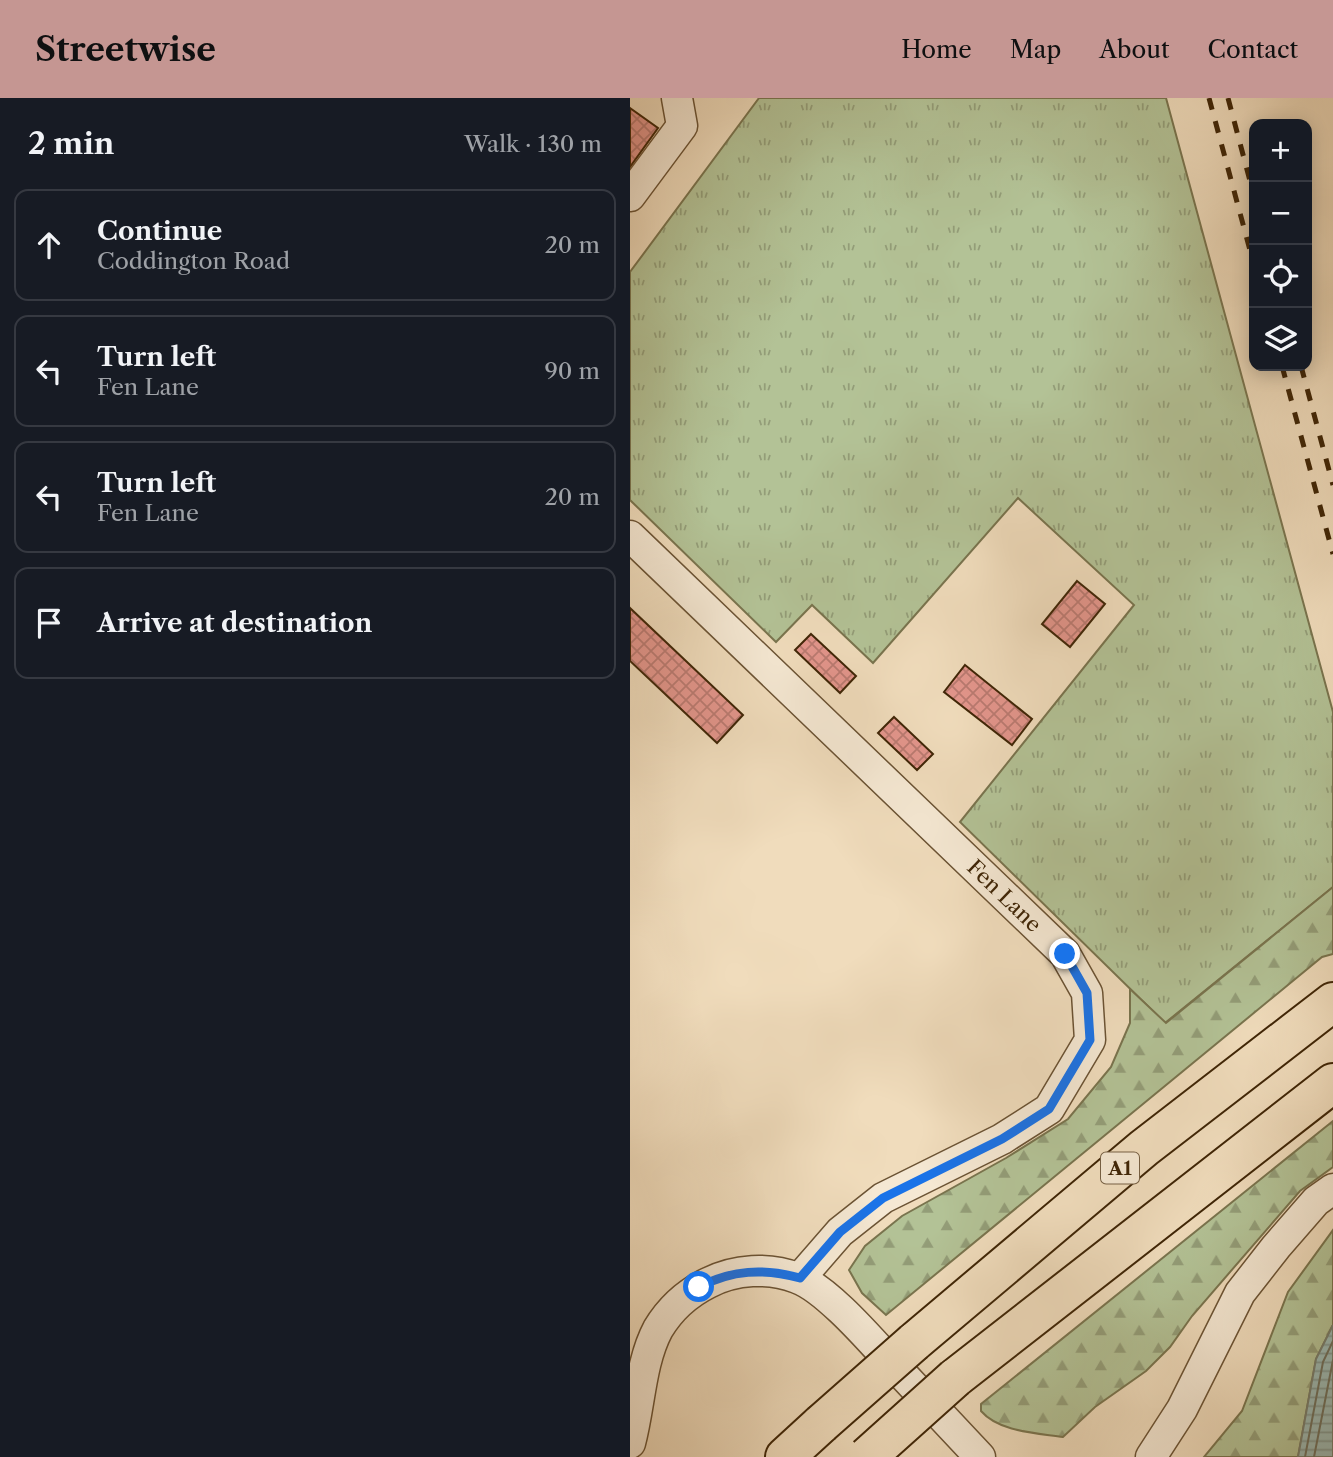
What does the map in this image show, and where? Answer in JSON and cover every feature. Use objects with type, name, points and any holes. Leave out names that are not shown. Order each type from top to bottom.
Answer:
[{"type":"highway","name":"A1","points":[[785,1457],[915,1342],[1144,1148],[1333,1002]]},
{"type":"highway","points":[[867,1457],[955,1378],[1333,1083]]},
{"type":"street","points":[[630,196],[682,126],[677,98]]},
{"type":"street","name":"Fen Lane","points":[[630,536],[1065,954],[1087,993],[1090,1040],[1049,1109],[1002,1139],[883,1198],[840,1232],[800,1278]]},
{"type":"street","points":[[1151,1457],[1182,1409],[1240,1293],[1316,1201],[1333,1189]]},
{"type":"street","points":[[630,1443],[651,1346],[659,1329],[683,1299],[717,1278],[758,1271],[800,1278],[833,1303],[864,1332],[979,1457]]},
{"type":"green space","points":[[759,98],[1166,98],[1333,712],[1333,887],[1165,1023],[960,822],[1134,605],[1018,498],[873,663],[812,605],[776,642],[630,500],[630,272]]},
{"type":"green space","points":[[1333,887],[1333,954],[1322,957],[886,1315],[862,1293],[849,1270],[865,1246],[902,1216],[1006,1158],[1068,1119],[1111,1067],[1130,1023],[1130,989],[1166,1023]]},
{"type":"green space","points":[[1333,1121],[1333,1167],[1300,1191],[1192,1316],[1170,1347],[1146,1371],[1095,1407],[1063,1437],[1008,1427],[981,1411],[981,1404]]},
{"type":"green space","points":[[1333,1230],[1333,1325],[1316,1359],[1298,1457],[1204,1457],[1242,1411],[1288,1292]]},
{"type":"water","points":[[1333,1325],[1333,1457],[1298,1457],[1316,1359]]},
{"type":"building","points":[[630,108],[658,128],[630,167]]},
{"type":"building","points":[[1077,581],[1105,604],[1070,647],[1042,624]]},
{"type":"building","points":[[630,608],[743,715],[717,743],[630,661]]},
{"type":"building","points":[[811,634],[856,676],[840,693],[795,650]]},
{"type":"building","points":[[965,665],[1032,719],[1012,745],[944,692]]},
{"type":"building","points":[[894,717],[933,754],[917,770],[878,733]]},
{"type":"railway","points":[[1209,98],[1249,246]]},
{"type":"railway","points":[[1228,98],[1250,182]]},
{"type":"railway","points":[[1283,371],[1333,554]]},
{"type":"railway","points":[[1302,371],[1333,485]]},
{"type":"route","points":[[699,1287],[717,1278],[758,1271],[800,1278],[840,1232],[883,1198],[1002,1139],[1049,1109],[1090,1040],[1087,993],[1065,954]]}]
